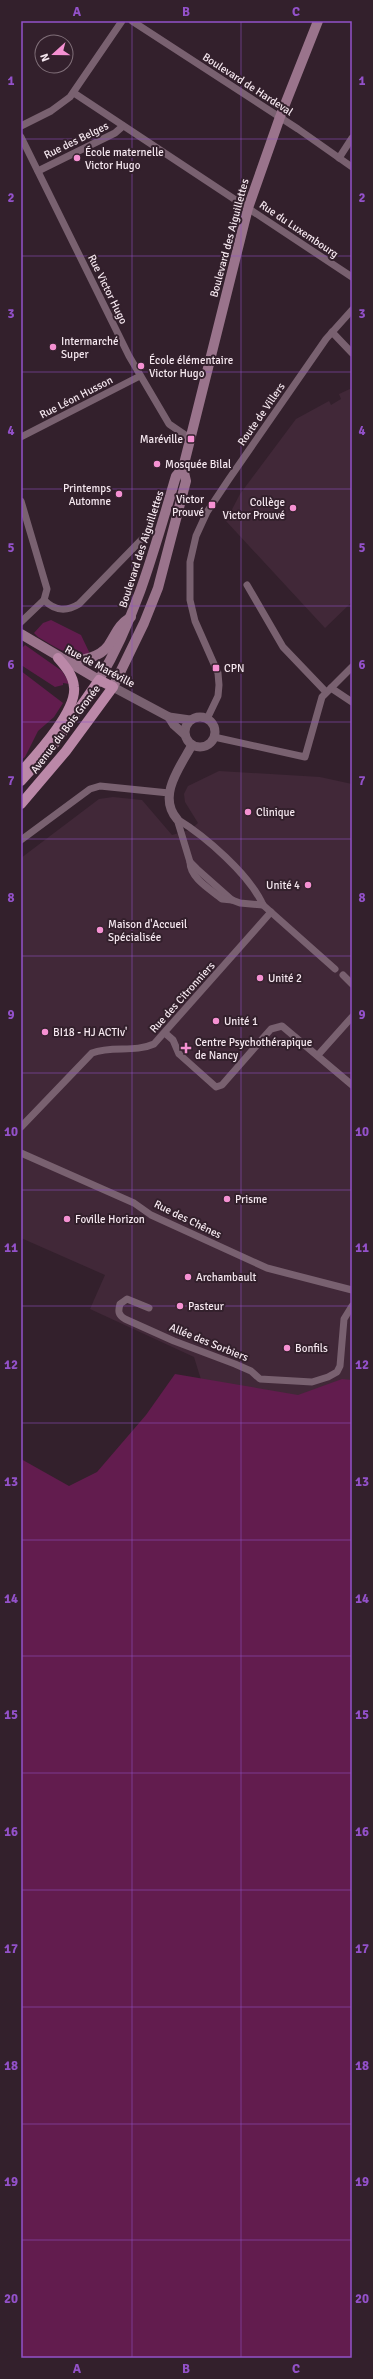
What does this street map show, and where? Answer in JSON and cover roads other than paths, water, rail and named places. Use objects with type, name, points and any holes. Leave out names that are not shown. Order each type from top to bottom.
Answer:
[{"type":"main road","name":"Boulevard des Aiguillettes","points":[[99,680],[132,616],[157,543],[176,476],[183,468],[248,208],[280,117],[318,21]]},
{"type":"main road","name":"Boulevard des Aiguillettes","points":[[113,687],[144,623],[158,588],[186,481],[183,468]]},
{"type":"main road","points":[[68,662],[94,656],[101,652],[107,646],[120,624],[132,616]]},
{"type":"main road","name":"Rue de Maréville","points":[[21,634],[58,658],[113,687]]},
{"type":"main road","points":[[21,772],[65,715],[74,698],[72,679],[58,658]]},
{"type":"main road","name":"Avenue du Bois Gronée","points":[[21,781],[55,743],[99,680]]},
{"type":"main road","name":"Avenue du Bois Gronée","points":[[21,804],[66,751],[113,687]]},
{"type":"street","points":[[21,126],[51,111],[74,93],[122,21]]},
{"type":"street","name":"Boulevard de Hardeval","points":[[132,21],[280,117],[352,167]]},
{"type":"street","name":"Rue du Luxembourg","points":[[74,93],[352,277]]},
{"type":"street","name":"Rue des Belges","points":[[38,171],[118,132],[123,126]]},
{"type":"street","name":"Rue Victor Hugo","points":[[21,137],[121,342],[140,376],[170,424],[191,439]]},
{"type":"street","points":[[339,158],[352,138]]},
{"type":"street","name":"Route de Villers","points":[[207,719],[218,696],[220,685],[218,673],[195,621],[190,600],[190,562],[196,536],[207,512],[229,479],[332,332],[352,310]]},
{"type":"street","points":[[332,332],[352,353]]},
{"type":"street","name":"Rue Léon Husson","points":[[21,437],[140,376]]},
{"type":"street","points":[[21,501],[47,585],[44,600],[21,622]]},
{"type":"street","points":[[44,600],[60,610],[70,609],[79,604],[148,533]]},
{"type":"street","points":[[247,585],[282,647],[328,690],[352,702]]},
{"type":"street","points":[[214,737],[305,758],[318,706],[328,690],[352,667]]},
{"type":"street","name":"Rue de Maréville","points":[[113,687],[169,717],[190,720]]},
{"type":"street","name":"Rue de Maréville","points":[[169,717],[174,725],[184,734]]},
{"type":"street","points":[[198,717],[207,719],[214,726],[214,737],[206,746],[201,748],[192,745],[184,734],[185,728],[190,720],[198,717]]},
{"type":"street","points":[[192,745],[169,793],[170,808],[177,819],[190,862],[232,900],[240,903],[263,905]]},
{"type":"street","points":[[21,840],[90,789],[100,786],[169,793]]},
{"type":"street","points":[[177,819],[189,826],[242,874],[259,894],[263,905],[335,969]]},
{"type":"street","name":"Rue des Citronniers","points":[[21,1127],[92,1053],[104,1049],[148,1047],[154,1044],[271,912]]},
{"type":"street","points":[[344,976],[352,984]]},
{"type":"street","points":[[318,1055],[352,1017]]},
{"type":"street","points":[[165,1033],[172,1040],[179,1054],[216,1087],[222,1085],[274,1027],[285,1027],[352,1085]]},
{"type":"street","name":"Rue des Chênes","points":[[21,1153],[134,1203],[151,1215],[267,1268],[352,1290]]},
{"type":"street","name":"Allée des Sorbiers","points":[[149,1308],[127,1299],[120,1304],[118,1311],[120,1316],[125,1319],[174,1341],[251,1371],[260,1379],[312,1382],[328,1377],[337,1372],[340,1366],[344,1319],[352,1306]]},
{"type":"place","name":"École maternelle Victor Hugo","points":[[77,158]]},
{"type":"place","name":"Intermarché Super","points":[[53,347]]},
{"type":"place","name":"École élémentaire Victor Hugo","points":[[141,366]]},
{"type":"place","name":"Maréville","points":[[191,439]]},
{"type":"place","name":"Mosquée Bilal","points":[[157,464]]},
{"type":"place","name":"Printemps Automne","points":[[119,494]]},
{"type":"place","name":"Victor Prouvé","points":[[212,505]]},
{"type":"place","name":"Collège Victor Prouvé","points":[[293,508]]},
{"type":"place","name":"CPN","points":[[216,668]]},
{"type":"place","name":"Clinique","points":[[248,812]]},
{"type":"place","name":"Unité 4","points":[[308,885]]},
{"type":"place","name":"Maison d'Accueil Spécialisée","points":[[100,930]]},
{"type":"place","name":"Unité 2","points":[[260,978]]},
{"type":"place","name":"Unité 1","points":[[216,1021]]},
{"type":"place","name":"BI18 - HJ ACTIv'","points":[[45,1032]]},
{"type":"place","name":"Centre Psychothérapique de Nancy","points":[[186,1048]]},
{"type":"place","name":"Prisme","points":[[227,1199]]},
{"type":"place","name":"Foville Horizon","points":[[67,1219]]},
{"type":"place","name":"Archambault","points":[[188,1277]]},
{"type":"place","name":"Pasteur","points":[[180,1306]]},
{"type":"place","name":"Bonfils","points":[[287,1348]]}]
